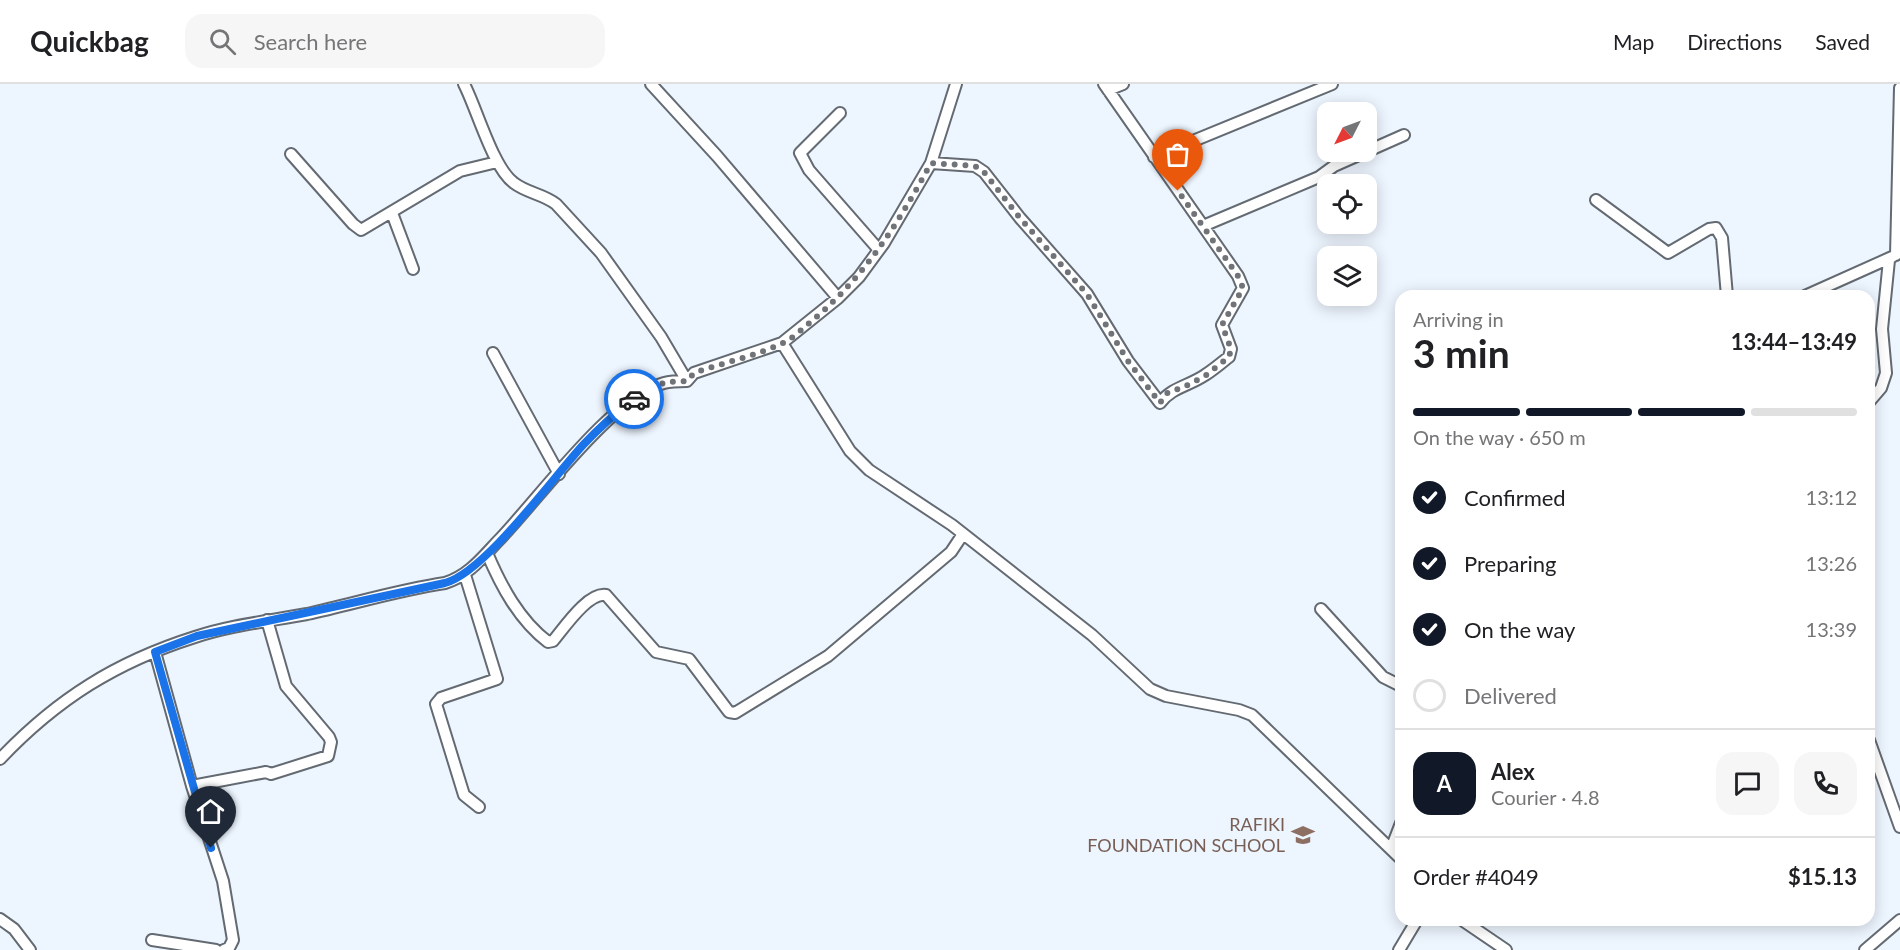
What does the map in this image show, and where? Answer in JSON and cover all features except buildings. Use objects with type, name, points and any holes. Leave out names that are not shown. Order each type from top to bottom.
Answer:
[{"type":"street","points":[[464,84],[497,162],[512,182],[529,192],[547,197],[601,253],[661,337],[687,381]]},
{"type":"street","points":[[651,84],[717,156],[838,298]]},
{"type":"street","points":[[0,759],[30,726],[62,701],[124,664],[197,636],[445,583],[465,575],[584,444],[640,394],[665,382],[687,381],[694,373],[782,343],[838,298],[879,250],[908,206],[931,163],[956,84]]},
{"type":"street","points":[[931,163],[975,166],[984,172],[1020,218],[1087,294],[1128,361],[1160,403],[1168,392],[1182,388],[1205,376],[1231,353],[1222,325],[1243,288],[1238,276],[1106,87],[1123,84]]},
{"type":"street","points":[[1154,157],[1197,142],[1332,84]]},
{"type":"street","points":[[1875,395],[1881,388],[1886,373],[1882,318],[1895,256],[1900,88]]},
{"type":"street","points":[[840,113],[800,153],[809,170],[879,250]]},
{"type":"street","points":[[1203,226],[1319,177],[1334,166],[1404,135]]},
{"type":"street","points":[[291,154],[357,228],[365,229],[460,171],[497,162]]},
{"type":"street","points":[[1596,200],[1668,253],[1709,229],[1716,228],[1722,238],[1726,290]]},
{"type":"street","points":[[392,213],[413,268]]},
{"type":"street","points":[[1817,290],[1895,256]]},
{"type":"street","points":[[782,343],[850,451],[878,476],[963,534],[1092,635],[1150,689],[1166,696],[1239,710],[1252,715],[1395,852]]},
{"type":"street","points":[[494,353],[559,474]]},
{"type":"street","points":[[487,553],[505,593],[535,630],[548,642],[553,641],[591,598],[599,594],[606,595],[656,652],[689,659],[729,712],[735,713],[828,656],[951,552],[963,534]]},
{"type":"street","points":[[465,575],[497,679],[441,698],[437,701],[436,709],[464,795],[479,807]]},
{"type":"street","points":[[1321,609],[1383,677],[1395,683]]},
{"type":"street","points":[[192,786],[266,772],[271,774],[328,756],[331,742],[329,737],[286,686],[267,620]]},
{"type":"street","points":[[155,652],[192,786],[224,885],[233,940],[231,945],[224,950]]},
{"type":"street","points":[[1875,757],[1900,827]]},
{"type":"street","points":[[1392,849],[1395,840]]},
{"type":"street","points":[[0,919],[14,929],[30,950]]},
{"type":"street","points":[[1865,950],[1900,920]]},
{"type":"street","points":[[1399,950],[1413,926]]},
{"type":"street","points":[[1471,926],[1506,950]]},
{"type":"street","points":[[152,940],[216,950]]},
{"type":"way so far","points":[[634,399],[665,382],[687,381],[694,373],[782,343],[804,327],[859,277],[908,206],[931,163],[975,166],[984,172],[1020,218],[1087,294],[1128,361],[1160,403],[1168,392],[1182,388],[1205,376],[1229,357],[1231,349],[1222,331],[1222,325],[1243,288],[1238,276],[1178,191]]},
{"type":"place","name":"RAFIKI FOUNDATION SCHOOL","points":[[1303,835]]},
{"type":"route","points":[[211,848],[155,652],[197,636],[456,580],[474,567],[516,523],[584,444],[634,399]]}]
